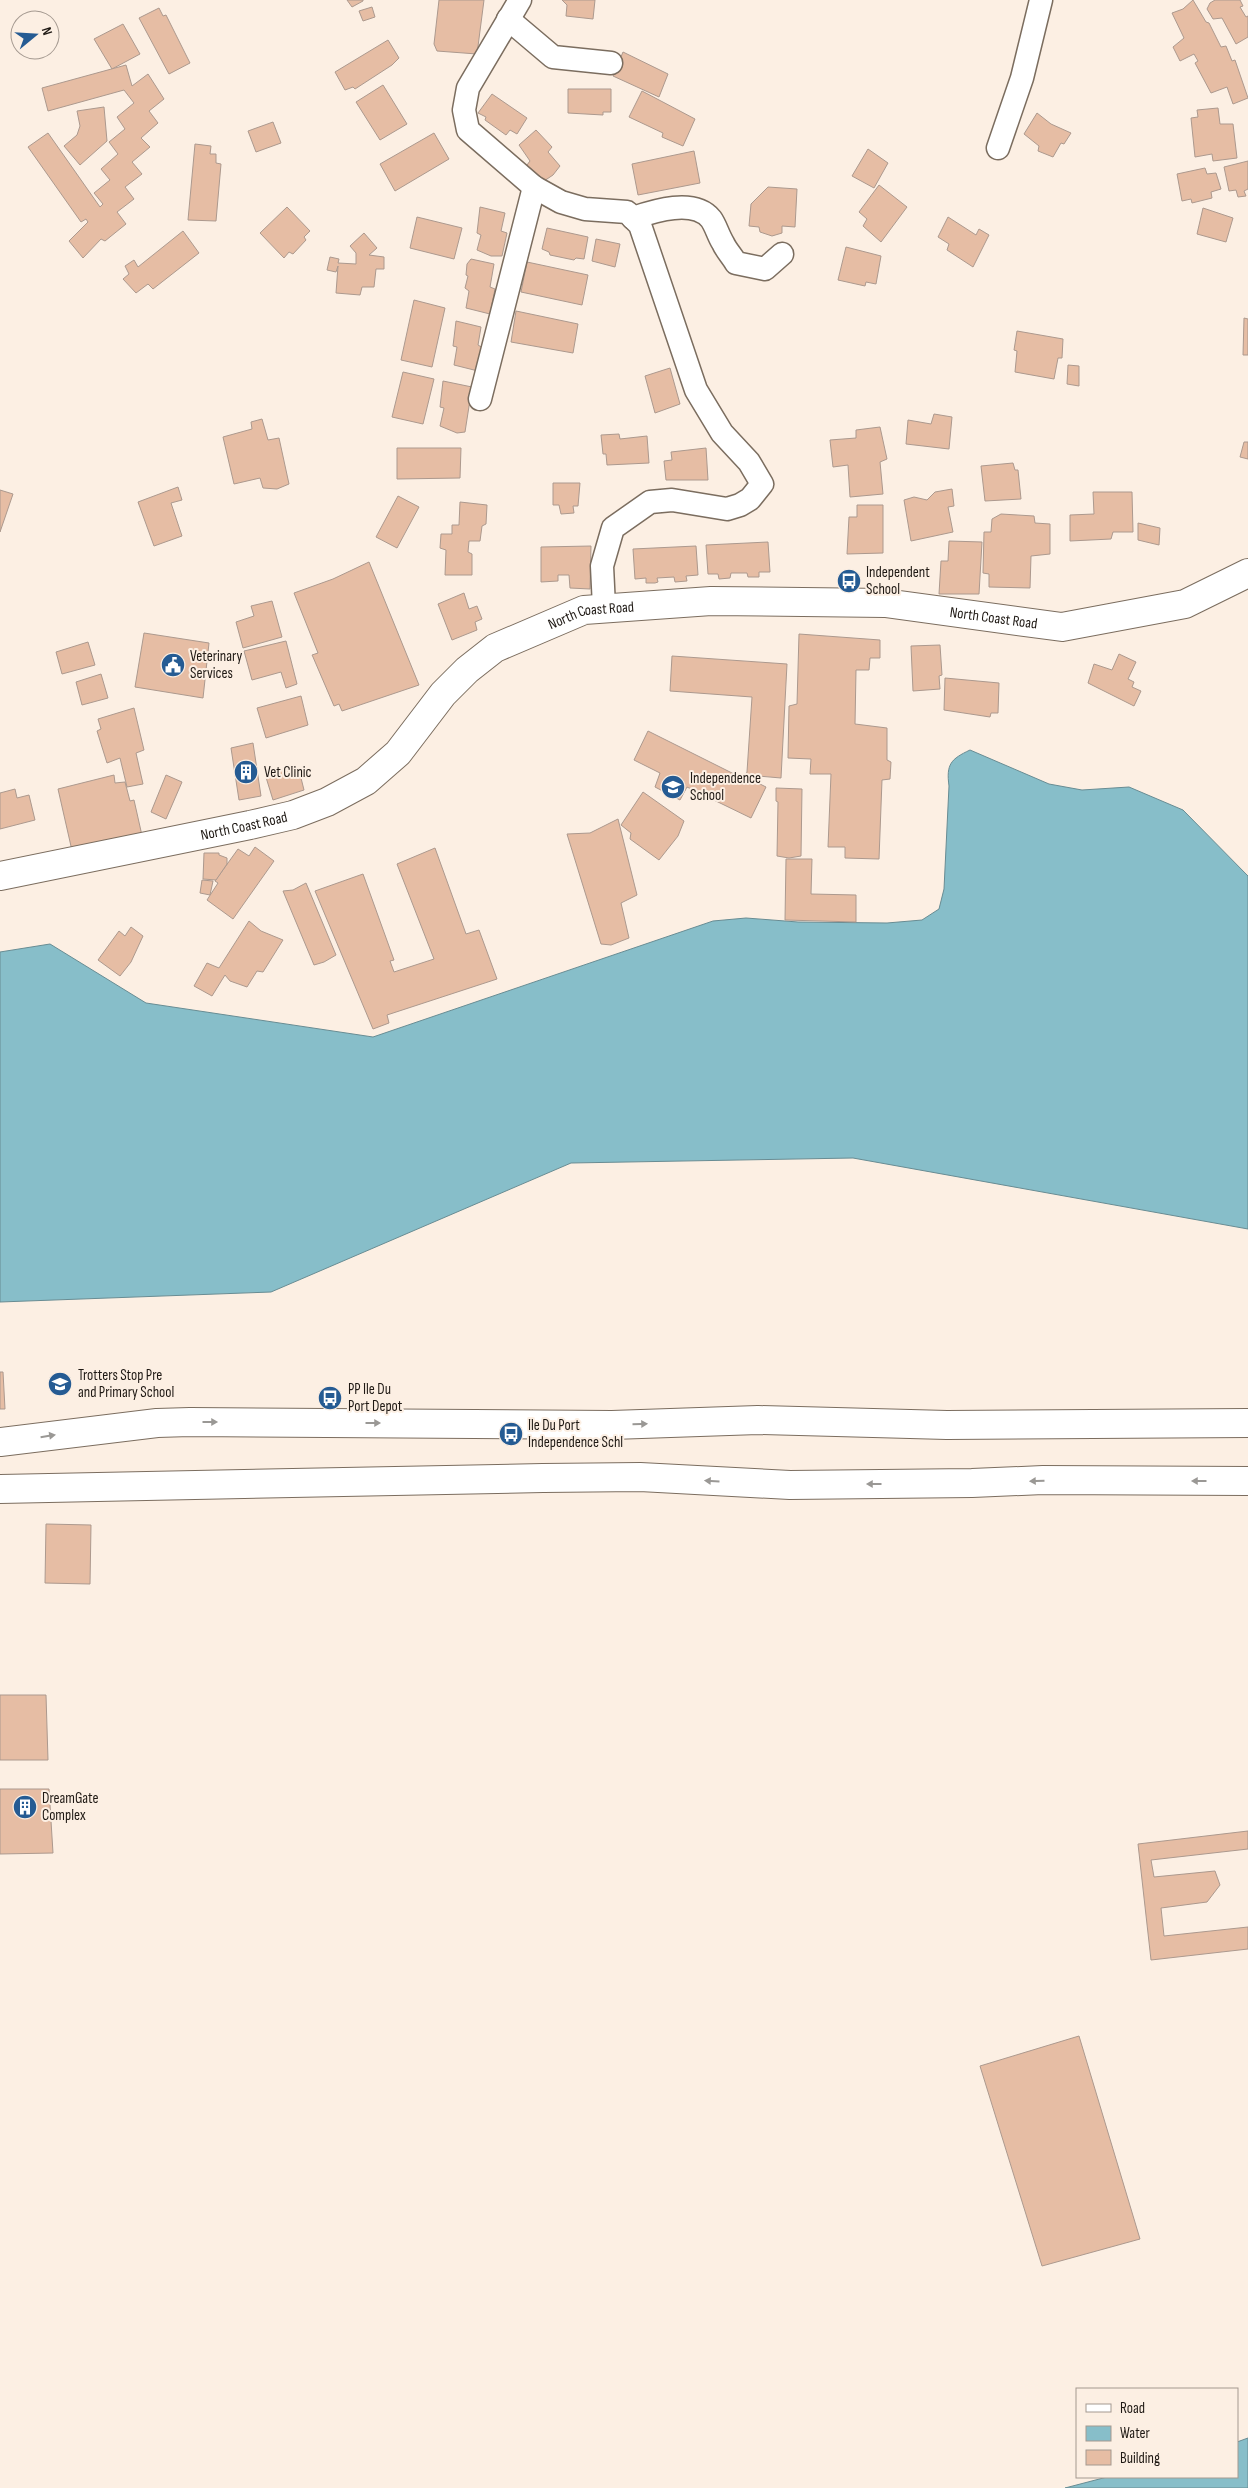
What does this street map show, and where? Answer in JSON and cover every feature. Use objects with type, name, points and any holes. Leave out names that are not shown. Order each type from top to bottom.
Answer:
[{"type":"street","points":[[520,0],[468,88],[464,110],[468,130],[534,187],[561,202],[585,210],[627,212],[640,225],[696,390],[722,433],[749,462],[762,484],[758,492],[750,499],[740,505],[727,509],[672,500],[650,502],[613,528],[602,566],[604,607]]},
{"type":"street","points":[[998,148],[1022,78],[1041,0]]},
{"type":"street","points":[[508,20],[553,57],[611,63]]},
{"type":"street","points":[[480,398],[534,187]]},
{"type":"street","points":[[633,218],[668,209],[701,210],[710,218],[723,244],[736,262],[765,269],[782,254]]},
{"type":"street","name":"North Coast Road","points":[[0,876],[250,825],[293,815],[328,802],[366,781],[398,753],[443,694],[467,670],[495,648],[584,610],[604,607],[711,601],[885,603],[1062,627],[1185,604],[1248,573]]},
{"type":"street","points":[[0,1442],[148,1424],[190,1422],[612,1425],[758,1420],[947,1425],[1248,1422]]},
{"type":"street","points":[[0,1489],[640,1477],[790,1484],[972,1483],[1043,1480],[1248,1481]]},
{"type":"water","points":[[970,750],[1049,784],[1082,790],[1129,787],[1183,810],[1248,876],[1248,1229],[853,1158],[571,1163],[271,1292],[0,1302],[0,952],[50,944],[146,1003],[373,1037],[713,921],[746,918],[798,922],[887,923],[922,920],[939,909],[944,889],[949,767],[958,756]]},
{"type":"water","points":[[1248,2438],[1248,2488],[1065,2488],[1103,2478],[1238,2478],[1238,2442]]},
{"type":"building","points":[[347,0],[363,0],[363,1],[352,7]]},
{"type":"building","points":[[439,0],[484,0],[477,54],[437,51],[434,44]]},
{"type":"building","points":[[562,0],[595,0],[593,19],[566,16],[567,5]]},
{"type":"building","points":[[1193,0],[1206,22],[1209,23],[1221,47],[1226,46],[1232,61],[1235,60],[1248,98],[1233,104],[1227,87],[1211,93],[1195,63],[1198,61],[1194,54],[1180,61],[1173,47],[1184,38],[1172,13],[1183,9]]},
{"type":"building","points":[[1215,0],[1240,0],[1243,6],[1240,7],[1246,17],[1248,16],[1248,37],[1236,44],[1222,18],[1213,19],[1207,9],[1210,3]]},
{"type":"building","points":[[372,7],[375,17],[363,21],[359,11]]},
{"type":"building","points":[[159,8],[163,16],[166,15],[190,63],[169,74],[139,18]]},
{"type":"building","points":[[123,24],[140,54],[112,69],[94,39]]},
{"type":"building","points":[[388,40],[399,58],[392,65],[355,89],[353,87],[345,90],[335,72]]},
{"type":"building","points":[[623,52],[668,74],[659,97],[613,76]]},
{"type":"building","points":[[126,65],[132,86],[148,74],[164,99],[149,111],[158,123],[141,138],[150,147],[132,162],[142,174],[125,187],[134,199],[117,212],[126,224],[105,241],[101,239],[83,258],[69,241],[88,222],[86,219],[81,222],[28,147],[48,133],[100,207],[103,204],[94,193],[110,180],[101,169],[118,154],[109,142],[125,129],[117,117],[134,103],[124,90],[48,111],[42,88]]},
{"type":"building","points":[[383,85],[407,124],[380,140],[356,102]]},
{"type":"building","points":[[568,89],[611,89],[611,112],[603,112],[603,115],[568,113]]},
{"type":"building","points":[[642,91],[695,119],[683,146],[662,137],[663,133],[629,117]]},
{"type":"building","points":[[492,94],[527,118],[517,134],[510,130],[506,135],[485,120],[486,117],[478,113]]},
{"type":"building","points":[[104,107],[107,141],[80,165],[64,146],[77,135],[80,126],[77,111]]},
{"type":"building","points":[[1218,108],[1220,124],[1233,124],[1237,158],[1213,161],[1212,154],[1195,157],[1191,118],[1198,117],[1197,110]]},
{"type":"building","points":[[1037,113],[1051,124],[1071,133],[1064,144],[1061,143],[1053,157],[1038,151],[1039,146],[1024,134]]},
{"type":"building","points":[[273,122],[281,143],[256,152],[248,131]]},
{"type":"building","points":[[536,130],[552,147],[548,152],[560,166],[553,175],[544,181],[527,165],[530,161],[519,145]]},
{"type":"building","points":[[434,133],[449,159],[395,191],[380,164]]},
{"type":"building","points":[[195,144],[211,146],[210,154],[216,154],[216,163],[221,164],[216,221],[188,220]]},
{"type":"building","points":[[868,149],[888,163],[874,188],[852,176]]},
{"type":"building","points":[[694,151],[700,183],[638,195],[632,164]]},
{"type":"building","points":[[1248,161],[1248,189],[1244,191],[1246,196],[1238,197],[1236,190],[1229,191],[1224,167]]},
{"type":"building","points":[[1205,168],[1207,174],[1216,173],[1221,189],[1211,192],[1212,198],[1192,203],[1191,199],[1182,201],[1177,174]]},
{"type":"building","points":[[879,185],[907,207],[881,242],[863,226],[867,219],[859,212]]},
{"type":"building","points":[[768,187],[797,189],[795,227],[782,226],[782,233],[772,236],[760,232],[759,227],[749,226],[751,204]]},
{"type":"building","points":[[287,207],[310,231],[304,237],[306,240],[293,254],[289,252],[284,258],[260,233]]},
{"type":"building","points":[[480,207],[505,213],[501,231],[507,233],[502,256],[491,256],[477,250],[481,235],[477,233]]},
{"type":"building","points":[[1203,208],[1233,218],[1226,242],[1197,234]]},
{"type":"building","points":[[417,217],[462,228],[454,259],[410,248]]},
{"type":"building","points":[[948,217],[976,235],[979,229],[989,235],[973,267],[947,250],[949,244],[938,237]]},
{"type":"building","points":[[547,228],[588,237],[584,259],[576,258],[574,260],[550,255],[549,252],[542,249]]},
{"type":"building","points":[[183,231],[199,253],[153,289],[148,284],[136,293],[123,279],[129,274],[125,266],[134,260],[138,267]]},
{"type":"building","points":[[364,233],[377,248],[369,255],[384,257],[384,269],[376,269],[374,287],[362,287],[360,295],[336,293],[338,266],[336,272],[327,270],[330,257],[339,259],[338,263],[356,264],[356,253],[350,246]]},
{"type":"building","points":[[596,239],[620,244],[615,267],[592,261]]},
{"type":"building","points":[[846,247],[881,256],[876,284],[866,282],[865,286],[838,280]]},
{"type":"building","points":[[471,259],[494,264],[490,287],[495,289],[490,314],[466,308],[469,291],[465,288],[468,276],[466,275],[467,264]]},
{"type":"building","points":[[527,262],[588,275],[582,305],[521,292]]},
{"type":"building","points":[[414,300],[445,308],[432,367],[401,360]]},
{"type":"building","points":[[516,311],[578,324],[573,353],[511,342]]},
{"type":"building","points":[[1244,318],[1248,319],[1248,355],[1243,355]]},
{"type":"building","points":[[456,321],[481,327],[478,345],[483,348],[478,371],[454,365],[457,347],[453,346]]},
{"type":"building","points":[[1017,331],[1063,339],[1062,358],[1058,358],[1054,379],[1015,372],[1017,351],[1014,350]]},
{"type":"building","points":[[1068,365],[1079,366],[1079,386],[1067,384]]},
{"type":"building","points":[[670,368],[680,404],[655,413],[645,376]]},
{"type":"building","points":[[403,372],[434,379],[423,424],[392,417]]},
{"type":"building","points":[[443,381],[472,387],[465,432],[457,433],[440,426],[444,408],[440,407]]},
{"type":"building","points":[[934,414],[952,417],[949,449],[906,444],[908,420],[931,424]]},
{"type":"building","points":[[262,419],[268,440],[279,438],[289,484],[277,489],[263,488],[260,478],[234,484],[223,437],[252,429],[251,422]]},
{"type":"building","points":[[880,427],[887,459],[880,462],[883,494],[850,497],[848,465],[833,467],[830,440],[856,438],[856,430]]},
{"type":"building","points":[[619,434],[620,439],[647,436],[649,463],[607,465],[606,454],[603,454],[601,435]]},
{"type":"building","points":[[1244,442],[1248,442],[1248,459],[1240,457]]},
{"type":"building","points":[[397,448],[461,448],[460,478],[397,479]]},
{"type":"building","points":[[706,448],[708,480],[666,480],[664,461],[672,460],[671,452]]},
{"type":"building","points":[[1013,463],[1015,470],[1018,470],[1021,499],[985,501],[981,466]]},
{"type":"building","points":[[553,483],[580,483],[578,506],[573,506],[574,513],[561,514],[559,505],[553,505]]},
{"type":"building","points":[[178,487],[182,500],[171,503],[182,536],[154,546],[138,502]]},
{"type":"building","points":[[952,489],[954,506],[948,507],[953,532],[911,541],[904,500],[914,497],[927,500],[935,492]]},
{"type":"building","points":[[0,490],[13,494],[0,532]]},
{"type":"building","points":[[1093,492],[1132,492],[1133,532],[1113,532],[1111,539],[1070,541],[1070,515],[1094,514]]},
{"type":"building","points":[[398,496],[419,507],[397,548],[376,537]]},
{"type":"building","points":[[460,502],[487,505],[486,524],[482,526],[480,541],[469,541],[468,552],[472,554],[472,575],[445,575],[446,550],[440,548],[441,534],[452,534],[452,525],[459,525]]},
{"type":"building","points":[[857,505],[883,505],[883,553],[847,554],[849,517],[857,517]]},
{"type":"building","points":[[1001,514],[1034,516],[1035,523],[1050,524],[1050,554],[1031,556],[1030,588],[989,587],[989,574],[983,573],[984,532],[991,532],[992,519]]},
{"type":"building","points":[[1138,523],[1160,528],[1159,545],[1138,540]]},
{"type":"building","points":[[949,541],[982,542],[979,594],[939,594],[941,561],[948,561]]},
{"type":"building","points":[[768,542],[770,572],[759,572],[759,577],[748,577],[747,573],[731,573],[730,578],[719,579],[718,574],[708,574],[706,545]]},
{"type":"building","points":[[591,546],[590,589],[570,588],[569,575],[558,575],[558,581],[541,582],[541,547]]},
{"type":"building","points":[[696,546],[698,575],[686,576],[687,581],[675,582],[674,577],[657,578],[658,582],[646,583],[646,578],[635,579],[633,549]]},
{"type":"building","points":[[369,562],[419,685],[342,711],[339,704],[334,706],[312,655],[318,653],[294,593],[333,579]]},
{"type":"building","points":[[464,593],[469,609],[477,606],[482,619],[475,622],[477,630],[452,640],[438,604]]},
{"type":"building","points":[[272,601],[282,637],[243,648],[236,622],[254,616],[251,606]]},
{"type":"building","name":"Veterinary Services","points":[[144,633],[209,643],[203,698],[135,687]]},
{"type":"building","points":[[799,634],[880,640],[880,658],[870,658],[869,670],[856,670],[855,724],[887,728],[887,760],[891,762],[890,779],[882,780],[879,859],[845,858],[845,847],[828,847],[831,774],[810,774],[811,759],[788,758],[789,706],[797,704]]},
{"type":"building","points":[[286,641],[297,684],[286,688],[281,672],[252,680],[244,651]]},
{"type":"building","points":[[88,642],[95,665],[62,674],[56,652]]},
{"type":"building","points":[[940,645],[942,675],[939,676],[940,689],[913,691],[911,646]]},
{"type":"building","points":[[1119,654],[1136,662],[1128,679],[1134,682],[1132,687],[1141,691],[1134,706],[1088,683],[1094,664],[1112,670]]},
{"type":"building","points":[[672,656],[787,664],[781,778],[758,776],[756,782],[766,787],[751,818],[687,787],[680,800],[655,787],[660,773],[634,760],[648,731],[744,779],[747,772],[752,697],[670,691]]},
{"type":"building","points":[[101,674],[108,698],[82,705],[76,682]]},
{"type":"building","points":[[945,678],[999,683],[998,713],[991,713],[990,717],[944,710]]},
{"type":"building","points":[[301,696],[308,725],[266,738],[257,708]]},
{"type":"building","points":[[134,708],[144,750],[136,753],[143,784],[127,787],[120,758],[107,763],[97,731],[101,729],[98,719]]},
{"type":"building","name":"Vet Clinic","points":[[253,743],[261,796],[239,800],[231,748]]},
{"type":"building","points":[[290,767],[293,775],[300,774],[304,790],[273,800],[265,774]]},
{"type":"building","points":[[114,775],[115,783],[125,782],[130,801],[134,800],[143,840],[73,855],[58,789]]},
{"type":"building","points":[[166,775],[182,782],[166,819],[151,812]]},
{"type":"building","points":[[776,788],[802,789],[801,856],[789,858],[777,856],[778,802],[776,801]]},
{"type":"building","points":[[15,789],[17,798],[29,795],[35,820],[0,829],[0,793]]},
{"type":"building","points":[[643,792],[684,821],[678,836],[659,860],[630,839],[631,833],[621,825]]},
{"type":"building","points":[[618,819],[637,895],[621,903],[629,938],[611,945],[601,944],[567,834],[590,833]]},
{"type":"building","points":[[255,847],[274,861],[233,919],[207,900],[218,883],[215,881],[238,849],[249,856]]},
{"type":"building","points":[[435,848],[466,934],[479,930],[497,979],[387,1015],[389,1023],[373,1029],[315,891],[363,874],[394,960],[390,961],[394,972],[434,959],[397,864]]},
{"type":"building","points":[[204,853],[219,853],[219,855],[227,858],[227,864],[216,880],[203,879]]},
{"type":"building","points":[[786,859],[812,859],[811,894],[856,895],[856,922],[785,920]]},
{"type":"building","points":[[202,880],[213,881],[210,895],[200,893]]},
{"type":"building","points":[[306,883],[336,955],[314,965],[283,891],[293,890]]},
{"type":"building","points":[[249,921],[261,931],[283,940],[263,972],[257,971],[247,987],[230,981],[225,975],[212,996],[194,986],[207,963],[219,968]]},
{"type":"building","points":[[131,927],[143,936],[131,962],[120,976],[98,960],[119,931],[125,936]]},
{"type":"building","points":[[0,1372],[3,1372],[5,1409],[0,1409]]},
{"type":"building","points":[[46,1524],[91,1525],[90,1584],[45,1583]]},
{"type":"building","name":"DreamGate Complex","points":[[0,1695],[46,1695],[48,1760],[0,1760]]},
{"type":"building","name":"DreamGate Complex","points":[[0,1789],[49,1789],[53,1853],[0,1854]]},
{"type":"building","points":[[1248,1831],[1248,1849],[1151,1860],[1154,1877],[1215,1871],[1220,1885],[1207,1902],[1161,1908],[1164,1936],[1248,1927],[1248,1949],[1151,1960],[1138,1844]]},
{"type":"building","points":[[1079,2036],[1140,2239],[1042,2266],[980,2066]]},
{"type":"place","name":"Independent School","points":[[849,581]]},
{"type":"place","name":"Veterinary Services","points":[[173,665]]},
{"type":"place","name":"Vet Clinic","points":[[246,772]]},
{"type":"place","name":"Independence School","points":[[673,787]]},
{"type":"place","name":"Trotters Stop Pre and Primary School","points":[[60,1384]]},
{"type":"place","name":"PP Ile Du Port Depot","points":[[330,1398]]},
{"type":"place","name":"Ile Du Port Independence Schl","points":[[511,1434]]},
{"type":"place","name":"DreamGate Complex","points":[[25,1807]]}]
